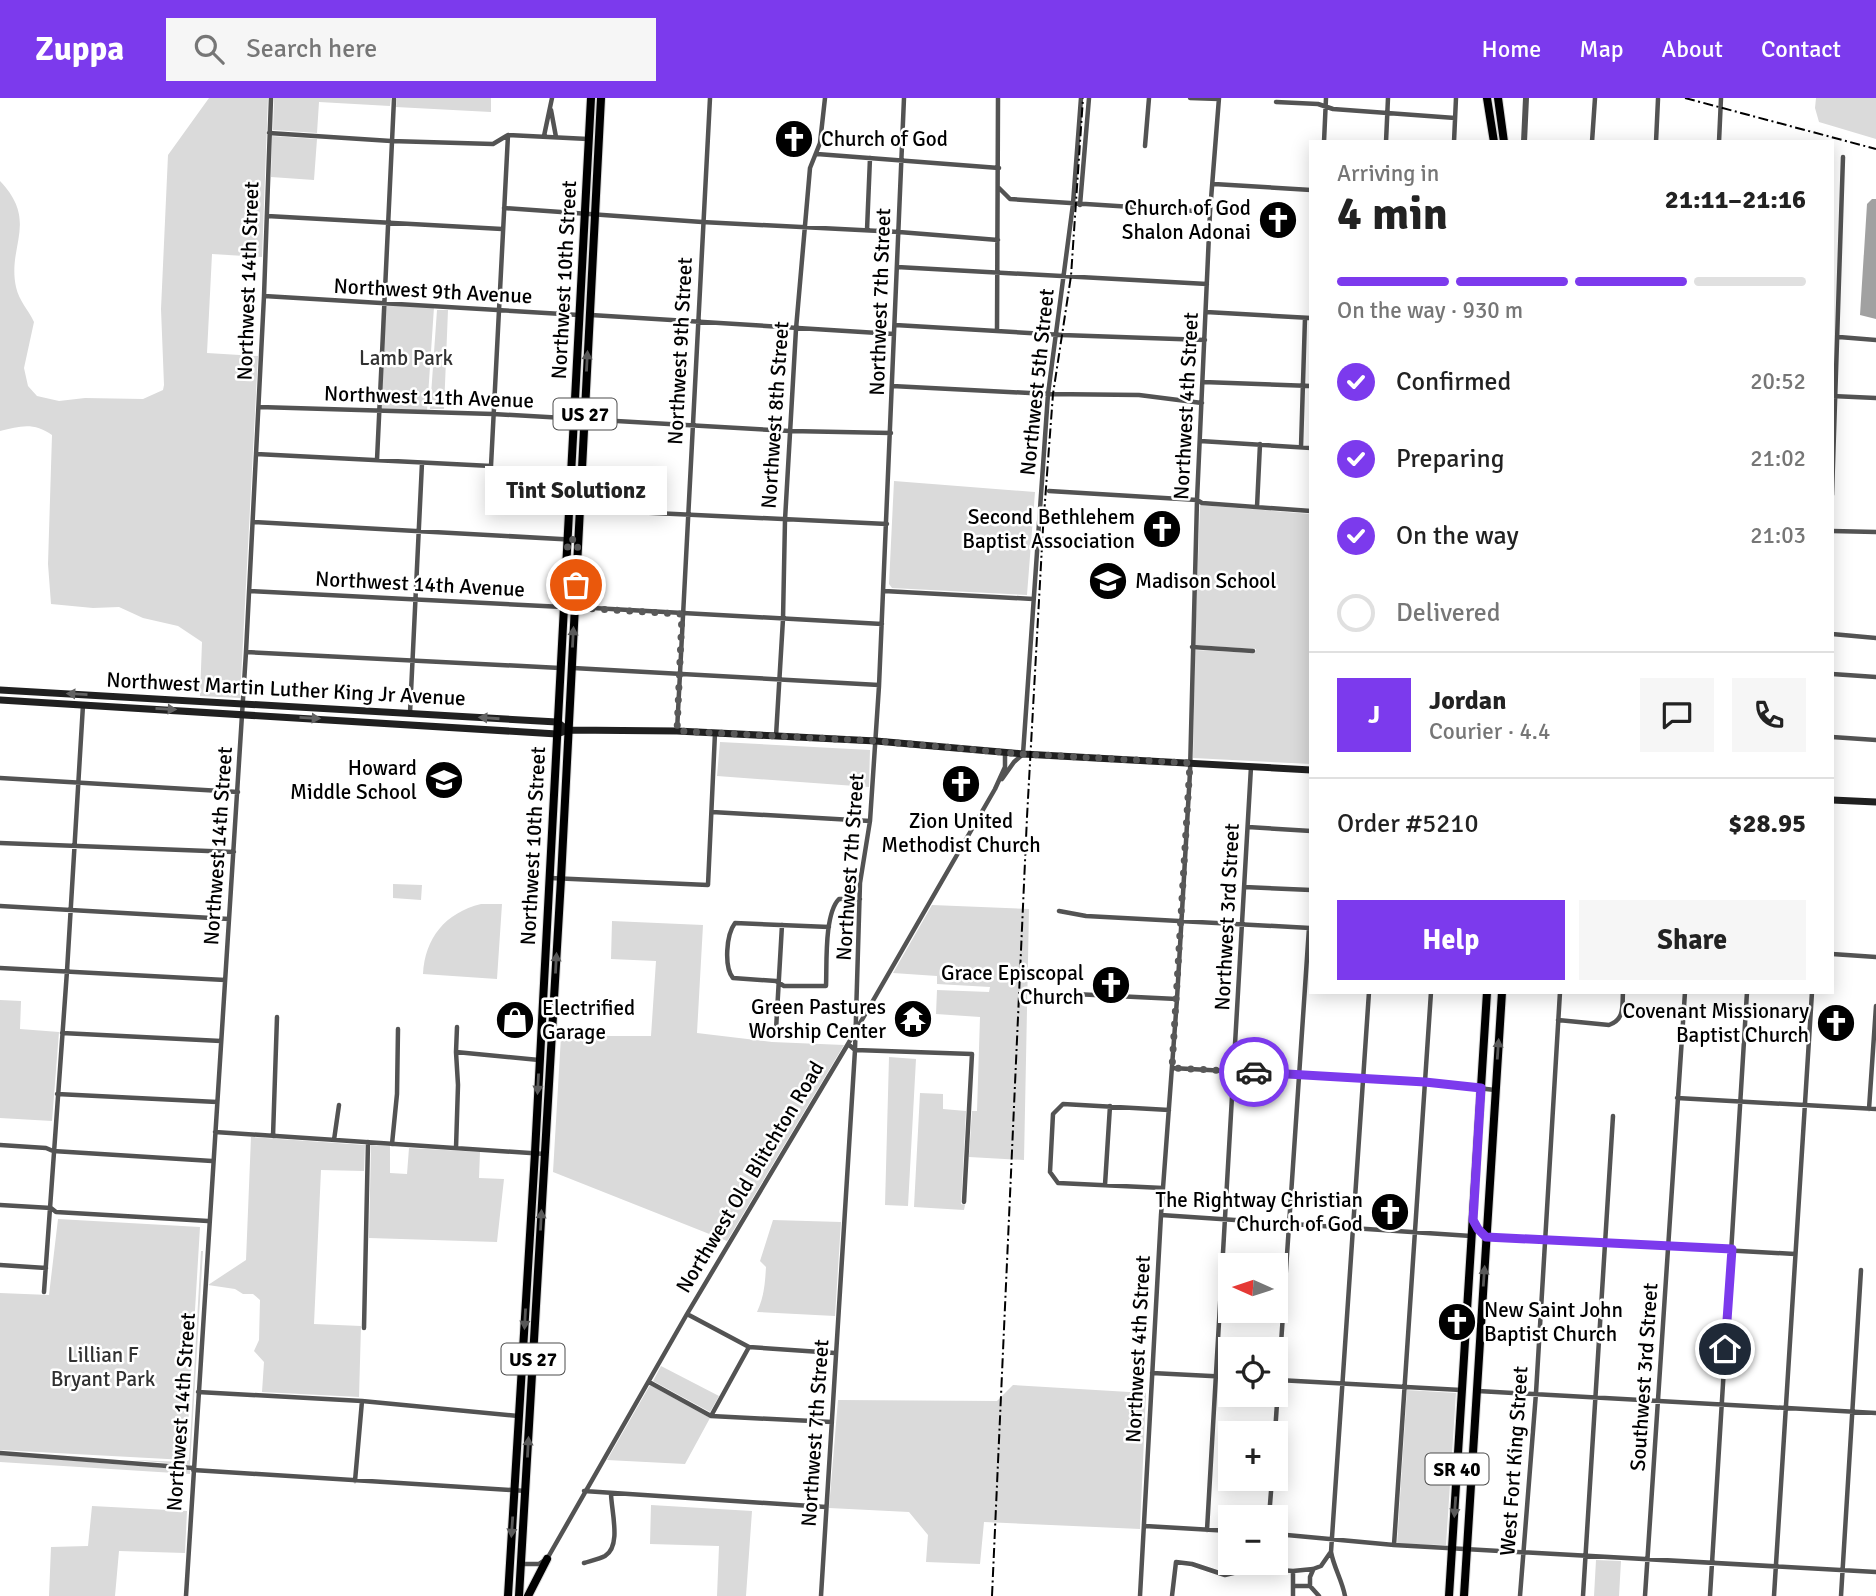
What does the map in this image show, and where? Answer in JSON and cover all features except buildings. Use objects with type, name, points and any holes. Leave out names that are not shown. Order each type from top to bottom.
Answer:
[{"type":"main road","name":"Northwest 10th Street","points":[[508,1596],[535,1153],[591,98]]},
{"type":"main road","name":"Northwest 10th Street","points":[[519,1596],[561,879],[601,98]]},
{"type":"main road","points":[[1487,98],[1493,140]]},
{"type":"main road","points":[[1498,98],[1504,140]]},
{"type":"main road","name":"Northwest Martin Luther King Jr Avenue","points":[[0,690],[557,722]]},
{"type":"main road","name":"Northwest Martin Luther King Jr Avenue","points":[[0,700],[557,734],[568,730],[677,731],[876,741],[1023,754],[1309,770]]},
{"type":"main road","points":[[557,722],[568,730]]},
{"type":"main road","points":[[1834,800],[1876,802]]},
{"type":"main road","name":"SR 40","points":[[1449,1596],[1487,994]]},
{"type":"main road","name":"SR 40","points":[[1464,1596],[1502,994]]},
{"type":"main road","points":[[541,1030],[552,1031]]},
{"type":"main road","points":[[1473,1220],[1486,1237]]},
{"type":"main road","points":[[1472,1236],[1480,1243],[1485,1254]]},
{"type":"main road","points":[[527,1287],[537,1304]]},
{"type":"main road","points":[[1465,1338],[1469,1342],[1466,1376],[1477,1391]]},
{"type":"main road","points":[[1462,1390],[1468,1394],[1471,1403],[1468,1451],[1473,1458]]},
{"type":"main road","points":[[528,1596],[547,1559]]},
{"type":"street","name":"Northwest 14th Street","points":[[186,1596],[243,705],[259,407],[271,98]]},
{"type":"street","points":[[544,136],[552,98]]},
{"type":"street","name":"Northwest 9th Street","points":[[677,731],[710,98]]},
{"type":"street","name":"Northwest 8th Street","points":[[776,736],[796,329],[810,168],[824,128],[825,98]]},
{"type":"street","name":"Northwest 7th Street","points":[[821,1596],[855,1049],[860,899],[876,741],[891,433],[902,98]]},
{"type":"street","points":[[997,331],[998,98]]},
{"type":"street","name":"Northwest 5th Street","points":[[1023,754],[1048,394],[1065,276],[1081,98]]},
{"type":"street","points":[[1080,205],[1089,98]]},
{"type":"street","points":[[1145,146],[1149,98]]},
{"type":"street","points":[[1190,98],[1219,98]]},
{"type":"street","name":"Northwest 4th Street","points":[[1140,1596],[1190,763],[1197,500],[1210,212],[1219,98]]},
{"type":"street","points":[[1324,140],[1326,98]]},
{"type":"street","points":[[1386,140],[1388,98]]},
{"type":"street","points":[[1454,140],[1457,98]]},
{"type":"street","points":[[1524,140],[1526,98]]},
{"type":"street","points":[[1592,140],[1595,98]]},
{"type":"street","points":[[1719,140],[1721,98]]},
{"type":"street","points":[[377,460],[386,223],[394,99]]},
{"type":"street","points":[[1656,140],[1658,99]]},
{"type":"street","points":[[1276,102],[1318,103],[1326,107],[1387,114],[1455,118]]},
{"type":"street","points":[[550,107],[556,137]]},
{"type":"street","points":[[270,133],[493,144],[508,135],[599,140]]},
{"type":"street","points":[[256,454],[491,466],[508,135]]},
{"type":"street","points":[[817,154],[999,168]]},
{"type":"street","points":[[1843,157],[1839,337],[1834,396],[1876,398]]},
{"type":"street","points":[[867,230],[870,158]]},
{"type":"street","points":[[1214,184],[1309,190]]},
{"type":"street","points":[[998,188],[1010,199],[1210,212]]},
{"type":"street","points":[[503,208],[998,240]]},
{"type":"street","points":[[1834,210],[1840,211]]},
{"type":"street","points":[[267,216],[502,229]]},
{"type":"street","points":[[897,267],[1207,284]]},
{"type":"street","name":"Northwest 9th Avenue","points":[[264,296],[894,334]]},
{"type":"street","points":[[1206,312],[1308,318],[1301,447]]},
{"type":"street","points":[[894,325],[1205,340]]},
{"type":"street","points":[[1839,337],[1876,340]]},
{"type":"street","points":[[1203,382],[1309,386]]},
{"type":"street","points":[[892,386],[1048,394],[1139,395],[1202,403]]},
{"type":"street","name":"Northwest 11th Avenue","points":[[259,407],[493,414],[790,431],[891,433]]},
{"type":"street","points":[[1200,440],[1309,448]]},
{"type":"street","points":[[1257,507],[1260,444]]},
{"type":"street","points":[[410,713],[422,463]]},
{"type":"street","points":[[1049,491],[1197,500],[1202,503],[1309,512]]},
{"type":"street","points":[[569,509],[887,524]]},
{"type":"street","points":[[253,523],[578,540]]},
{"type":"street","points":[[1834,531],[1876,531]]},
{"type":"street","name":"Northwest 14th Avenue","points":[[249,591],[882,624]]},
{"type":"street","points":[[884,591],[1033,600]]},
{"type":"street","points":[[1834,634],[1876,638]]},
{"type":"street","points":[[1192,647],[1253,650]]},
{"type":"street","points":[[246,652],[561,668]]},
{"type":"street","points":[[571,668],[879,685]]},
{"type":"street","points":[[1834,674],[1876,677]]},
{"type":"street","points":[[44,1292],[83,704]]},
{"type":"street","points":[[549,878],[708,885],[715,733]]},
{"type":"street","points":[[1834,737],[1876,740]]},
{"type":"street","name":"Northwest Old Blitchton Road","points":[[995,789],[1005,767],[1005,752]]},
{"type":"street","name":"Northwest Old Blitchton Road","points":[[547,1559],[584,1491],[995,789],[1023,754]]},
{"type":"street","name":"Northwest 3rd Street","points":[[1208,1530],[1251,766]]},
{"type":"street","points":[[0,778],[238,792]]},
{"type":"street","points":[[712,813],[870,821]]},
{"type":"street","points":[[1248,827],[1309,831]]},
{"type":"street","points":[[0,843],[234,852]]},
{"type":"street","points":[[1244,887],[1309,890]]},
{"type":"street","points":[[829,927],[735,923],[730,929],[727,969],[733,978],[779,983],[784,986],[826,986],[829,927],[835,902],[839,899],[860,899]]},
{"type":"street","points":[[0,906],[229,919]]},
{"type":"street","points":[[1059,911],[1086,916],[1309,928]]},
{"type":"street","points":[[776,1030],[782,925]]},
{"type":"street","points":[[1280,1337],[1309,941]]},
{"type":"street","points":[[1834,954],[1876,957]]},
{"type":"street","points":[[0,968],[225,980]]},
{"type":"street","points":[[1074,993],[1177,999]]},
{"type":"street","points":[[1343,1595],[1341,1580],[1334,1571],[1331,1552],[1369,994]]},
{"type":"street","points":[[1394,1545],[1431,994]]},
{"type":"street","name":"West Fort King Street","points":[[1521,1596],[1560,994]]},
{"type":"street","points":[[1558,1020],[1609,1025],[1615,1023],[1622,1015],[1623,994]]},
{"type":"street","name":"Southwest 3rd Street","points":[[1645,1596],[1685,994]]},
{"type":"street","points":[[1710,1596],[1747,994]]},
{"type":"street","points":[[1774,1596],[1812,994]]},
{"type":"street","points":[[1869,1109],[1876,1006]]},
{"type":"street","points":[[273,1136],[277,1017]]},
{"type":"street","points":[[456,1148],[457,1027]]},
{"type":"street","points":[[392,1144],[397,1094],[398,1029]]},
{"type":"street","points":[[62,1033],[221,1041]]},
{"type":"street","points":[[848,1044],[855,1049],[972,1054],[964,1202]]},
{"type":"street","points":[[456,1052],[540,1060]]},
{"type":"street","points":[[1172,1068],[1425,1082],[1496,1090]]},
{"type":"street","points":[[57,1094],[216,1102]]},
{"type":"street","points":[[1677,1098],[1876,1109]]},
{"type":"street","points":[[1163,1188],[1058,1183],[1050,1172],[1053,1114],[1063,1104],[1169,1110]]},
{"type":"street","points":[[334,1140],[339,1105]]},
{"type":"street","points":[[1105,1185],[1110,1106]]},
{"type":"street","points":[[1583,1596],[1613,1116]]},
{"type":"street","points":[[215,1132],[545,1154]]},
{"type":"street","points":[[364,1328],[368,1142]]},
{"type":"street","points":[[0,1145],[212,1161]]},
{"type":"street","points":[[0,1205],[51,1208],[56,1212],[208,1221]]},
{"type":"street","points":[[1161,1215],[1472,1236]]},
{"type":"street","points":[[1486,1237],[1795,1254]]},
{"type":"street","points":[[0,1265],[46,1268]]},
{"type":"street","points":[[1841,1596],[1860,1270]]},
{"type":"street","points":[[687,1314],[749,1347],[835,1353]]},
{"type":"street","points":[[711,1416],[749,1347]]},
{"type":"street","points":[[1152,1373],[1216,1377]]},
{"type":"street","points":[[1288,1381],[1462,1390]]},
{"type":"street","points":[[649,1382],[711,1416],[832,1423]]},
{"type":"street","points":[[1477,1391],[1876,1413]]},
{"type":"street","points":[[198,1392],[362,1401],[530,1417]]},
{"type":"street","points":[[355,1481],[362,1401]]},
{"type":"street","points":[[0,1452],[193,1469],[526,1491]]},
{"type":"street","points":[[584,1491],[826,1507]]},
{"type":"street","points":[[584,1563],[607,1556],[614,1547],[611,1493]]},
{"type":"street","points":[[1145,1526],[1218,1530]]},
{"type":"street","points":[[1288,1535],[1394,1545],[1876,1573]]},
{"type":"street","points":[[1172,1596],[1176,1562],[1192,1564],[1225,1575],[1254,1568],[1293,1571],[1321,1566],[1331,1552]]},
{"type":"street","points":[[521,1564],[539,1564],[547,1559]]},
{"type":"street","points":[[1321,1566],[1334,1571]]},
{"type":"street","points":[[1313,1569],[1310,1586],[1319,1596]]},
{"type":"street","points":[[1293,1571],[1293,1596]]},
{"type":"street","points":[[1293,1586],[1310,1586]]},
{"type":"green space","points":[[209,98],[268,98],[262,257],[212,254],[207,353],[258,356],[240,698],[200,696],[202,642],[178,626],[143,618],[119,607],[93,608],[51,604],[48,564],[52,435],[33,427],[0,431],[0,181],[18,209],[20,221],[14,272],[16,287],[34,322],[24,368],[28,386],[37,396],[59,401],[85,398],[143,399],[163,390],[164,385],[161,309],[168,155]]},
{"type":"green space","points":[[274,98],[391,98],[390,106],[319,102],[317,133],[273,130]]},
{"type":"green space","points":[[397,98],[491,98],[491,112],[396,107]]},
{"type":"green space","points":[[1816,98],[1876,98],[1876,139],[1819,122],[1815,108]]},
{"type":"green space","points":[[272,136],[317,139],[314,180],[271,177]]},
{"type":"green space","name":"Lamb Park","points":[[382,304],[434,307],[427,411],[379,410]]},
{"type":"green space","points":[[437,310],[448,310],[444,409],[430,409]]},
{"type":"green space","points":[[894,481],[1035,492],[1027,595],[892,588],[889,584]]},
{"type":"green space","points":[[1200,505],[1309,514],[1309,764],[1193,758],[1195,650],[1255,653],[1256,649],[1195,645]]},
{"type":"green space","points":[[720,742],[870,750],[869,787],[717,776]]},
{"type":"green space","points":[[393,884],[422,885],[421,900],[393,898]]},
{"type":"green space","points":[[481,904],[502,904],[497,979],[423,974],[428,949],[439,929],[457,914]]},
{"type":"green space","points":[[932,905],[1029,909],[1024,1160],[969,1157],[972,1111],[977,1111],[980,1017],[936,1014],[937,990],[989,992],[990,987],[937,984],[937,976],[893,973]]},
{"type":"green space","points":[[612,921],[703,925],[697,1033],[772,1042],[844,1045],[727,1241],[553,1172],[561,1036],[651,1036],[656,961],[611,959]]},
{"type":"green space","points":[[0,1000],[21,1001],[20,1029],[59,1032],[52,1121],[0,1118]]},
{"type":"green space","points":[[889,1057],[916,1059],[908,1206],[885,1205]]},
{"type":"green space","points":[[920,1093],[943,1094],[943,1109],[966,1111],[961,1204],[965,1205],[964,1210],[914,1207]]},
{"type":"green space","points":[[251,1137],[365,1145],[364,1171],[321,1170],[314,1324],[361,1326],[359,1397],[262,1392],[264,1362],[254,1351],[259,1340],[260,1300],[253,1294],[208,1285],[246,1260]]},
{"type":"green space","points":[[371,1145],[390,1146],[390,1173],[407,1174],[409,1148],[480,1152],[479,1178],[504,1179],[497,1242],[369,1238]]},
{"type":"green space","name":"Lillian F Bryant Park","points":[[58,1219],[200,1227],[186,1460],[0,1450],[0,1293],[49,1295]]},
{"type":"green space","points":[[773,1220],[841,1222],[835,1316],[757,1312],[764,1290],[766,1267],[760,1261]]},
{"type":"green space","points":[[201,1251],[190,1465],[133,1460],[189,1460]]},
{"type":"green space","points":[[661,1366],[719,1396],[710,1412],[653,1381]]},
{"type":"green space","points":[[650,1385],[710,1418],[685,1464],[607,1460]]},
{"type":"green space","points":[[1013,1385],[1146,1393],[1140,1529],[984,1522],[980,1564],[926,1562],[928,1535],[909,1512],[829,1508],[838,1400],[997,1401]]},
{"type":"green space","points":[[1407,1390],[1456,1393],[1446,1545],[1397,1544]]},
{"type":"green space","points":[[0,1455],[190,1470],[190,1474],[0,1462]]},
{"type":"green space","points":[[651,1505],[752,1511],[746,1596],[717,1596],[719,1546],[650,1544]]},
{"type":"green space","points":[[92,1506],[187,1511],[185,1553],[119,1551],[115,1596],[49,1596],[51,1547],[88,1546]]},
{"type":"green space","points":[[1596,1560],[1621,1561],[1619,1596],[1594,1596]]},
{"type":"shaded area","points":[[1876,199],[1876,319],[1860,315],[1867,204]]},
{"type":"railway","points":[[992,1596],[1027,817],[1043,528],[1053,394],[1071,276],[1083,98]]},
{"type":"railway","points":[[1685,98],[1876,149]]},
{"type":"way so far","points":[[576,585],[578,540],[568,539],[564,607],[682,614],[677,731],[876,741],[1023,754],[1190,763],[1172,1068],[1254,1072]]},
{"type":"place","name":"Church of God","points":[[794,139]]},
{"type":"place","name":"Church of God Shalon Adonai","points":[[1278,220]]},
{"type":"place","name":"Second Bethlehem Baptist Association","points":[[1162,529]]},
{"type":"place","name":"Madison School","points":[[1108,581]]},
{"type":"place","name":"Tint Solutionz","points":[[576,585]]},
{"type":"place","name":"Howard Middle School","points":[[444,780]]},
{"type":"place","name":"Zion United Methodist Church","points":[[961,784]]},
{"type":"place","name":"Grace Episcopal Church","points":[[1111,985]]},
{"type":"place","name":"Green Pastures Worship Center","points":[[913,1019]]},
{"type":"place","name":"Electrified Garage","points":[[515,1020]]},
{"type":"place","name":"Covenant Missionary Baptist Church","points":[[1836,1023]]},
{"type":"place","name":"The Rightway Christian Church of God","points":[[1390,1212]]},
{"type":"place","name":"New Saint John Baptist Church","points":[[1457,1322]]},
{"type":"route","points":[[1254,1072],[1481,1088],[1473,1220],[1478,1229],[1486,1237],[1732,1249],[1725,1349]]}]
